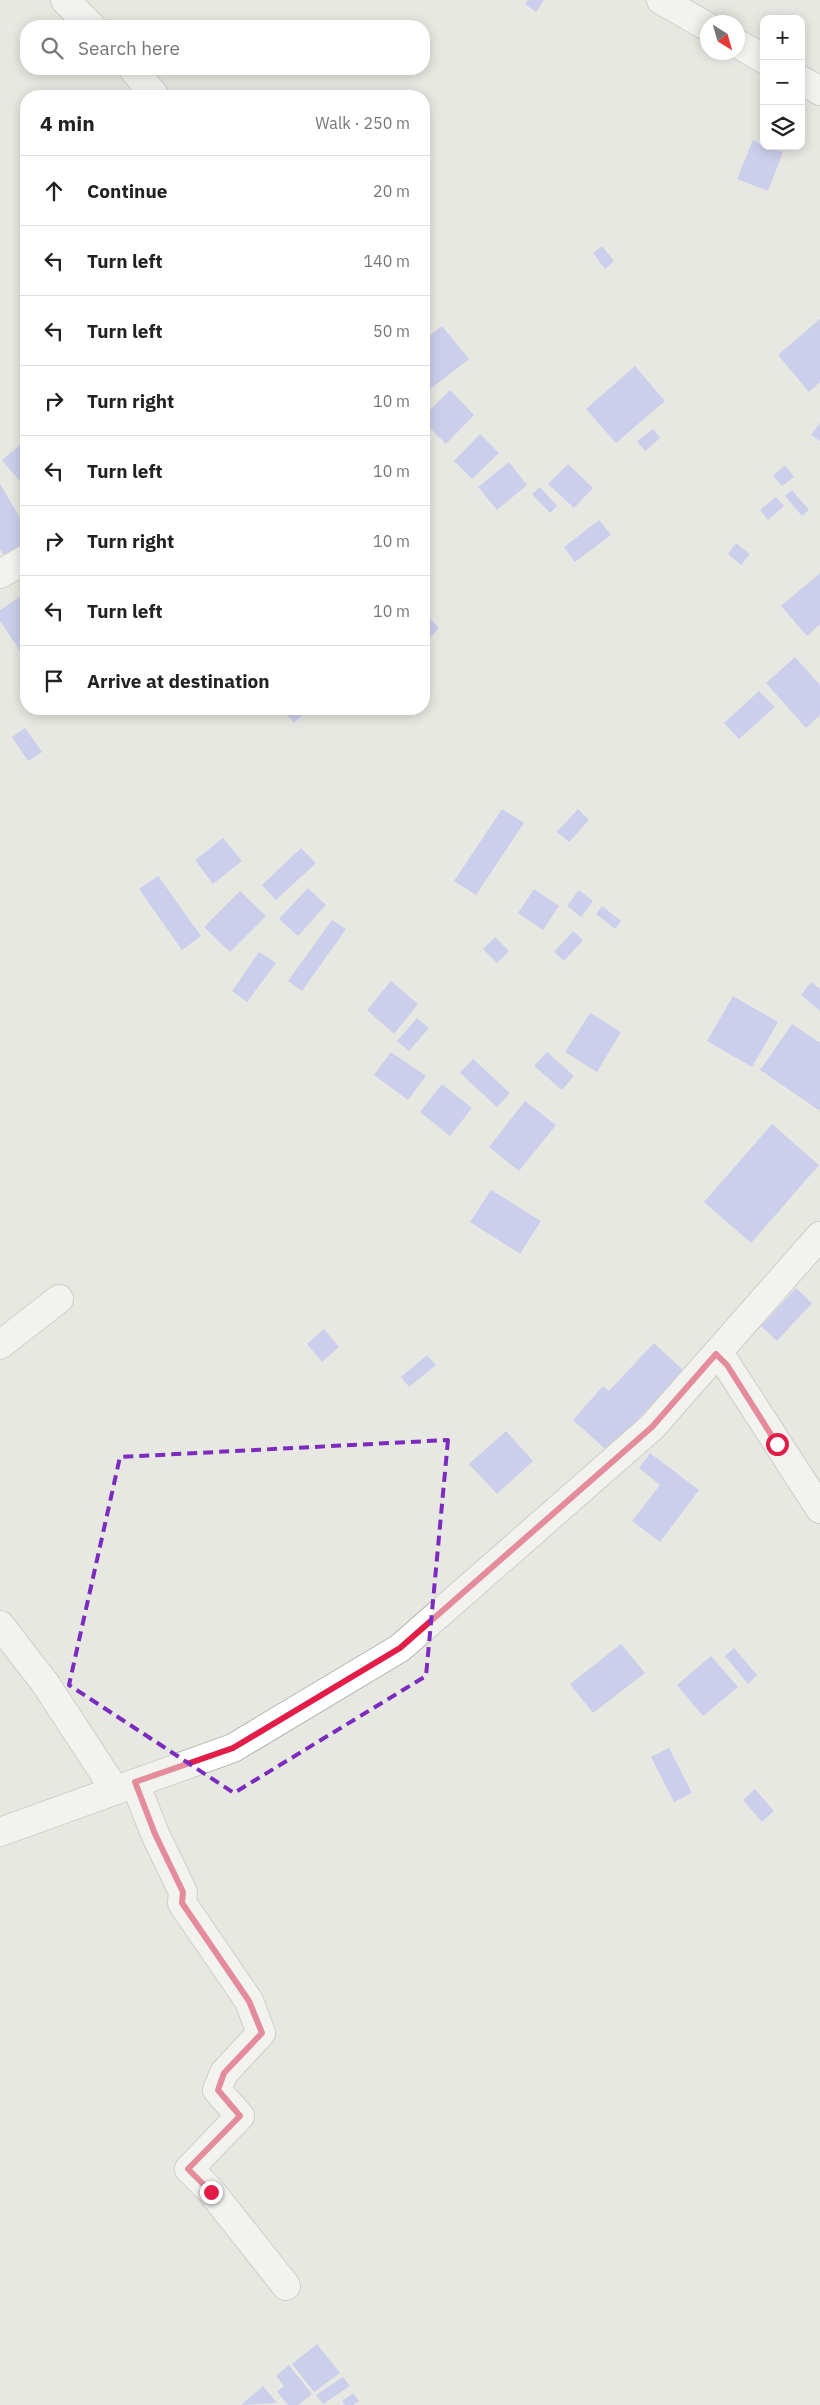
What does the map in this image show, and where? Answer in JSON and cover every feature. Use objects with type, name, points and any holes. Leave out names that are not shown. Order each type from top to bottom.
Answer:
[{"type":"street","points":[[65,0],[85,20]]},
{"type":"street","points":[[661,0],[700,22]]},
{"type":"street","points":[[745,48],[760,57]]},
{"type":"street","points":[[138,75],[150,90]]},
{"type":"street","points":[[805,82],[820,91]]},
{"type":"street","points":[[0,574],[20,562]]},
{"type":"street","points":[[0,1832],[233,1748],[400,1648],[652,1427],[820,1236]]},
{"type":"street","points":[[0,1345],[59,1299]]},
{"type":"street","points":[[716,1354],[727,1365],[820,1509]]},
{"type":"street","points":[[0,1625],[125,1786],[159,1843],[183,1892],[182,1903],[249,2001],[262,2033],[224,2073],[218,2090],[240,2116],[188,2169],[211,2192],[286,2286]]},
{"type":"highlighted area","points":[[448,1440],[426,1676],[234,1793],[69,1685],[120,1457]]},
{"type":"building","points":[[528,0],[544,0],[536,12],[525,4]]},
{"type":"building","points":[[753,140],[760,144],[760,150],[783,152],[768,191],[737,179]]},
{"type":"building","points":[[602,246],[614,261],[605,269],[593,253]]},
{"type":"building","points":[[820,319],[820,382],[809,392],[778,355]]},
{"type":"building","points":[[442,326],[469,359],[430,389],[430,335]]},
{"type":"building","points":[[635,366],[665,401],[616,443],[586,409]]},
{"type":"building","points":[[450,390],[474,415],[446,444],[430,428],[430,410]]},
{"type":"building","points":[[820,423],[820,441],[811,435]]},
{"type":"building","points":[[653,429],[660,438],[645,451],[637,441]]},
{"type":"building","points":[[480,434],[499,453],[472,479],[454,461]]},
{"type":"building","points":[[20,445],[20,482],[2,460]]},
{"type":"building","points":[[509,462],[527,485],[497,510],[478,487]]},
{"type":"building","points":[[568,464],[593,488],[574,508],[548,484]]},
{"type":"building","points":[[785,465],[794,477],[782,486],[773,476]]},
{"type":"building","points":[[0,484],[20,518],[20,548],[5,557],[0,549]]},
{"type":"building","points":[[540,487],[557,506],[550,513],[532,494]]},
{"type":"building","points":[[792,490],[809,510],[802,516],[785,496]]},
{"type":"building","points":[[776,497],[784,506],[768,520],[760,510]]},
{"type":"building","points":[[599,520],[611,535],[575,562],[564,547]]},
{"type":"building","points":[[736,543],[750,554],[741,565],[728,554]]},
{"type":"building","points":[[820,573],[820,624],[807,636],[781,606]]},
{"type":"building","points":[[20,597],[20,651],[0,621],[0,610]]},
{"type":"building","points":[[430,619],[439,628],[430,638]]},
{"type":"building","points":[[795,657],[820,685],[820,715],[806,728],[766,683]]},
{"type":"building","points":[[759,691],[775,707],[739,739],[724,723]]},
{"type":"building","points":[[287,715],[303,715],[294,723]]},
{"type":"building","points":[[25,728],[42,752],[28,761],[12,737]]},
{"type":"building","points":[[502,809],[524,823],[476,895],[454,881]]},
{"type":"building","points":[[578,809],[589,820],[569,842],[557,832]]},
{"type":"building","points":[[223,838],[242,861],[213,884],[195,860]]},
{"type":"building","points":[[301,848],[316,863],[276,900],[262,885]]},
{"type":"building","points":[[158,876],[201,936],[182,950],[139,889]]},
{"type":"building","points":[[308,888],[326,905],[298,936],[279,919]]},
{"type":"building","points":[[534,889],[559,906],[543,930],[518,913]]},
{"type":"building","points":[[579,890],[593,901],[581,917],[567,906]]},
{"type":"building","points":[[240,891],[266,916],[230,952],[204,927]]},
{"type":"building","points":[[602,906],[621,921],[615,929],[596,914]]},
{"type":"building","points":[[332,920],[346,929],[302,991],[288,981]]},
{"type":"building","points":[[573,931],[583,940],[564,961],[554,952]]},
{"type":"building","points":[[495,937],[509,951],[497,963],[483,949]]},
{"type":"building","points":[[259,952],[276,963],[247,1002],[232,991]]},
{"type":"building","points":[[391,981],[418,1004],[394,1034],[367,1010]]},
{"type":"building","points":[[811,982],[820,989],[820,1011],[801,995]]},
{"type":"building","points":[[733,996],[778,1022],[752,1067],[707,1041]]},
{"type":"building","points":[[590,1013],[621,1032],[597,1072],[565,1052]]},
{"type":"building","points":[[417,1018],[429,1028],[409,1051],[397,1041]]},
{"type":"building","points":[[792,1024],[820,1043],[820,1111],[760,1070]]},
{"type":"building","points":[[391,1052],[426,1076],[408,1100],[374,1075]]},
{"type":"building","points":[[547,1052],[574,1076],[562,1090],[534,1066]]},
{"type":"building","points":[[473,1059],[510,1093],[497,1107],[460,1073]]},
{"type":"building","points":[[442,1084],[472,1108],[450,1136],[420,1112]]},
{"type":"building","points":[[525,1101],[556,1125],[519,1171],[489,1147]]},
{"type":"building","points":[[772,1124],[819,1165],[751,1243],[704,1202]]},
{"type":"building","points":[[491,1190],[541,1221],[520,1254],[470,1222]]},
{"type":"building","points":[[796,1288],[812,1303],[777,1341],[761,1326]]},
{"type":"building","points":[[324,1329],[339,1347],[322,1362],[307,1344]]},
{"type":"building","points":[[654,1343],[684,1371],[639,1418],[643,1422],[613,1456],[573,1420],[603,1386],[609,1391]]},
{"type":"building","points":[[427,1355],[436,1365],[409,1387],[401,1377]]},
{"type":"building","points":[[506,1431],[533,1461],[497,1494],[469,1464]]},
{"type":"building","points":[[650,1453],[699,1490],[660,1542],[632,1521],[660,1485],[639,1468]]},
{"type":"building","points":[[621,1644],[645,1673],[593,1713],[570,1684]]},
{"type":"building","points":[[734,1648],[757,1675],[748,1684],[725,1656]]},
{"type":"building","points":[[711,1656],[738,1687],[703,1716],[677,1685]]},
{"type":"building","points":[[669,1748],[692,1793],[674,1802],[651,1757]]},
{"type":"building","points":[[755,1789],[774,1811],[762,1822],[743,1800]]},
{"type":"building","points":[[317,2344],[340,2373],[314,2392],[292,2364]]},
{"type":"building","points":[[289,2365],[312,2394],[298,2405],[288,2405],[277,2392],[284,2386],[276,2376]]},
{"type":"building","points":[[343,2377],[350,2386],[323,2404],[316,2395]]},
{"type":"building","points":[[263,2386],[277,2403],[241,2405]]},
{"type":"building","points":[[353,2393],[359,2401],[353,2405],[345,2405],[342,2401]]},
{"type":"route","points":[[211,2192],[188,2169],[240,2116],[218,2090],[224,2073],[262,2033],[249,2001],[182,1903],[183,1892],[170,1869],[135,1782],[233,1748],[400,1648],[652,1427],[716,1354],[727,1365],[777,1444]]}]
